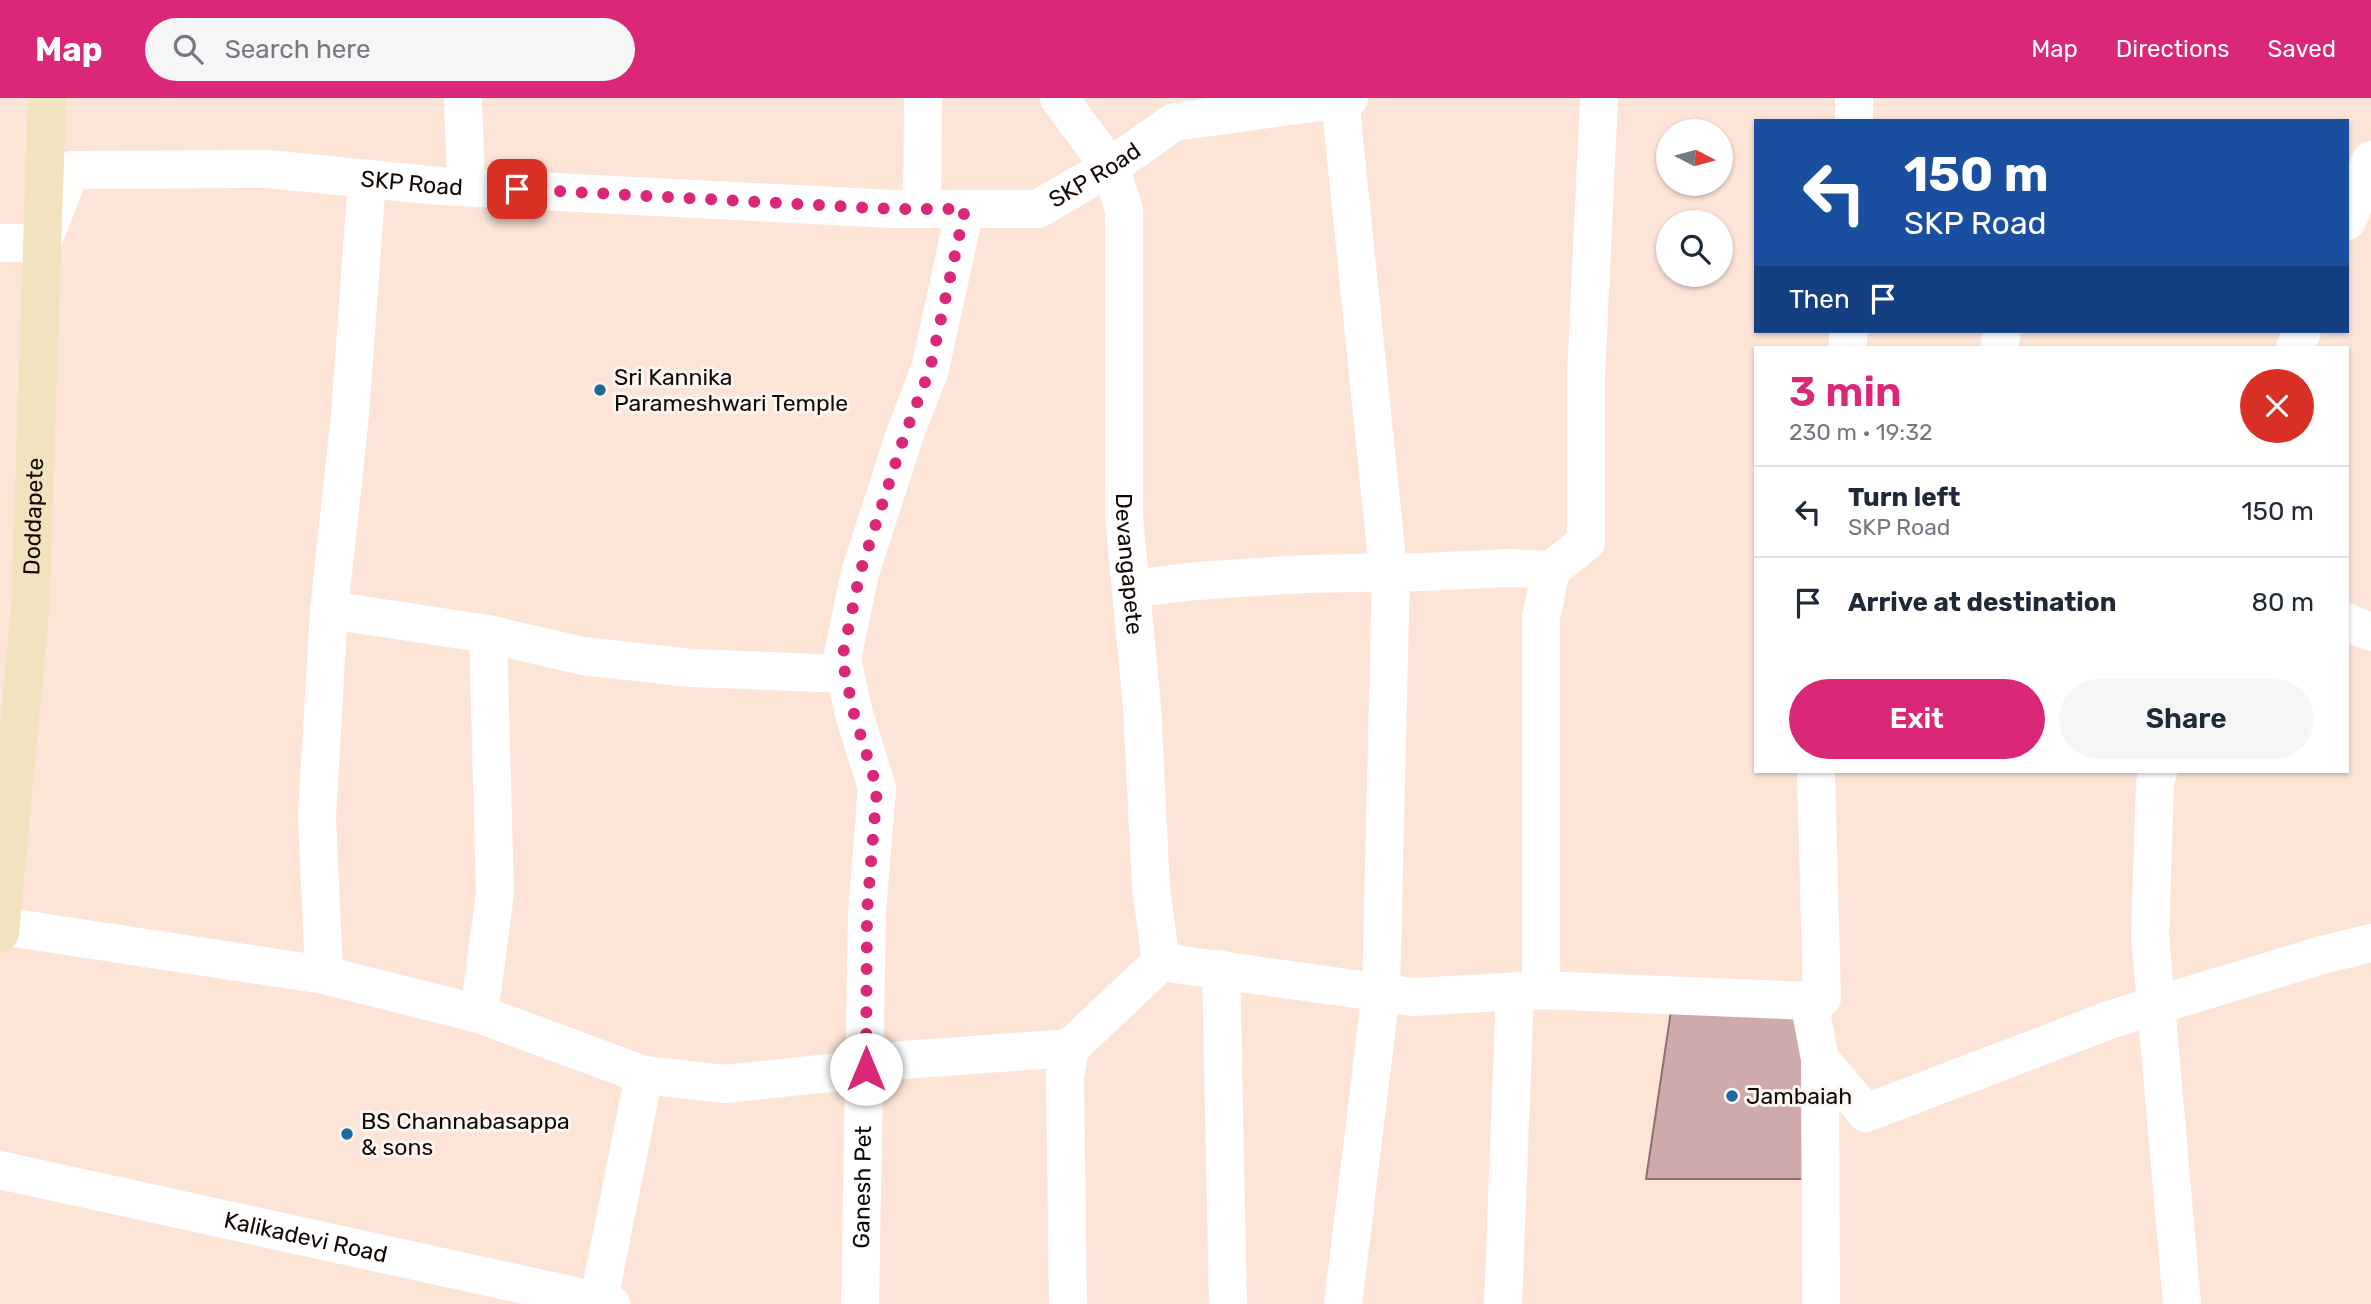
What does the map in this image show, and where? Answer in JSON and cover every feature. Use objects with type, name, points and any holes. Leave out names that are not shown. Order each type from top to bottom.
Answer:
[{"type":"street","name":"Doddapete","points":[[0,933],[4,834],[30,611],[47,98]]},
{"type":"street","points":[[463,98],[466,187]]},
{"type":"street","points":[[922,209],[923,98]]},
{"type":"street","name":"Devangapete","points":[[1059,98],[1110,167],[1124,210],[1124,517],[1142,707],[1151,888],[1161,962]]},
{"type":"street","name":"SKP Road","points":[[42,243],[71,170],[267,169],[466,187],[922,209],[1038,209],[1110,167],[1174,122],[1349,98]]},
{"type":"street","points":[[1503,1304],[1528,991],[1541,618],[1551,570],[1586,542],[1586,377],[1599,98]]},
{"type":"street","points":[[1854,98],[1854,119]]},
{"type":"street","points":[[1340,99],[1388,570],[1391,572],[1381,992],[1343,1304]]},
{"type":"street","points":[[2349,216],[2371,160]]},
{"type":"street","points":[[324,975],[317,817],[329,610],[351,415],[367,179]]},
{"type":"street","name":"Ganesh Pet","points":[[860,1304],[867,912],[877,788],[854,714],[842,659],[860,573],[905,434],[930,369],[965,209]]},
{"type":"street","points":[[0,243],[42,243]]},
{"type":"street","points":[[1130,589],[1304,573],[1509,568],[1551,570]]},
{"type":"street","points":[[329,610],[488,634],[583,656],[691,668],[845,674]]},
{"type":"street","points":[[2349,623],[2371,632]]},
{"type":"street","points":[[479,1014],[495,893],[488,634]]},
{"type":"street","points":[[1068,1304],[1065,1077],[1070,1048],[1161,962],[1413,997],[1528,991],[1810,1001],[1822,998],[1816,773]]},
{"type":"street","points":[[2158,773],[2155,783],[2150,936],[2182,1304]]},
{"type":"street","points":[[1,926],[324,975],[479,1014],[644,1075],[725,1084],[866,1069],[902,1060],[1070,1048]]},
{"type":"street","points":[[1820,1059],[1866,1113],[2112,1018],[2322,955],[2371,943]]},
{"type":"street","points":[[1221,969],[1228,1304]]},
{"type":"street","points":[[1810,1001],[1820,1059],[1821,1304]]},
{"type":"street","points":[[603,1303],[644,1075]]},
{"type":"street","name":"Kalikadevi Road","points":[[0,1170],[603,1303]]},
{"type":"building","name":"Jambaiah","points":[[1671,1011],[1803,1014],[1809,1179],[1646,1179]]},
{"type":"place","name":"Sri Kannika Parameshwari Temple","points":[[600,390]]},
{"type":"place","name":"Jambaiah","points":[[1732,1096]]},
{"type":"place","name":"BS Channabasappa & sons","points":[[347,1134]]},
{"type":"route","points":[[517,189],[892,209],[965,209],[930,369],[905,434],[860,573],[842,659],[854,714],[877,788],[867,912],[866,1069]]}]
